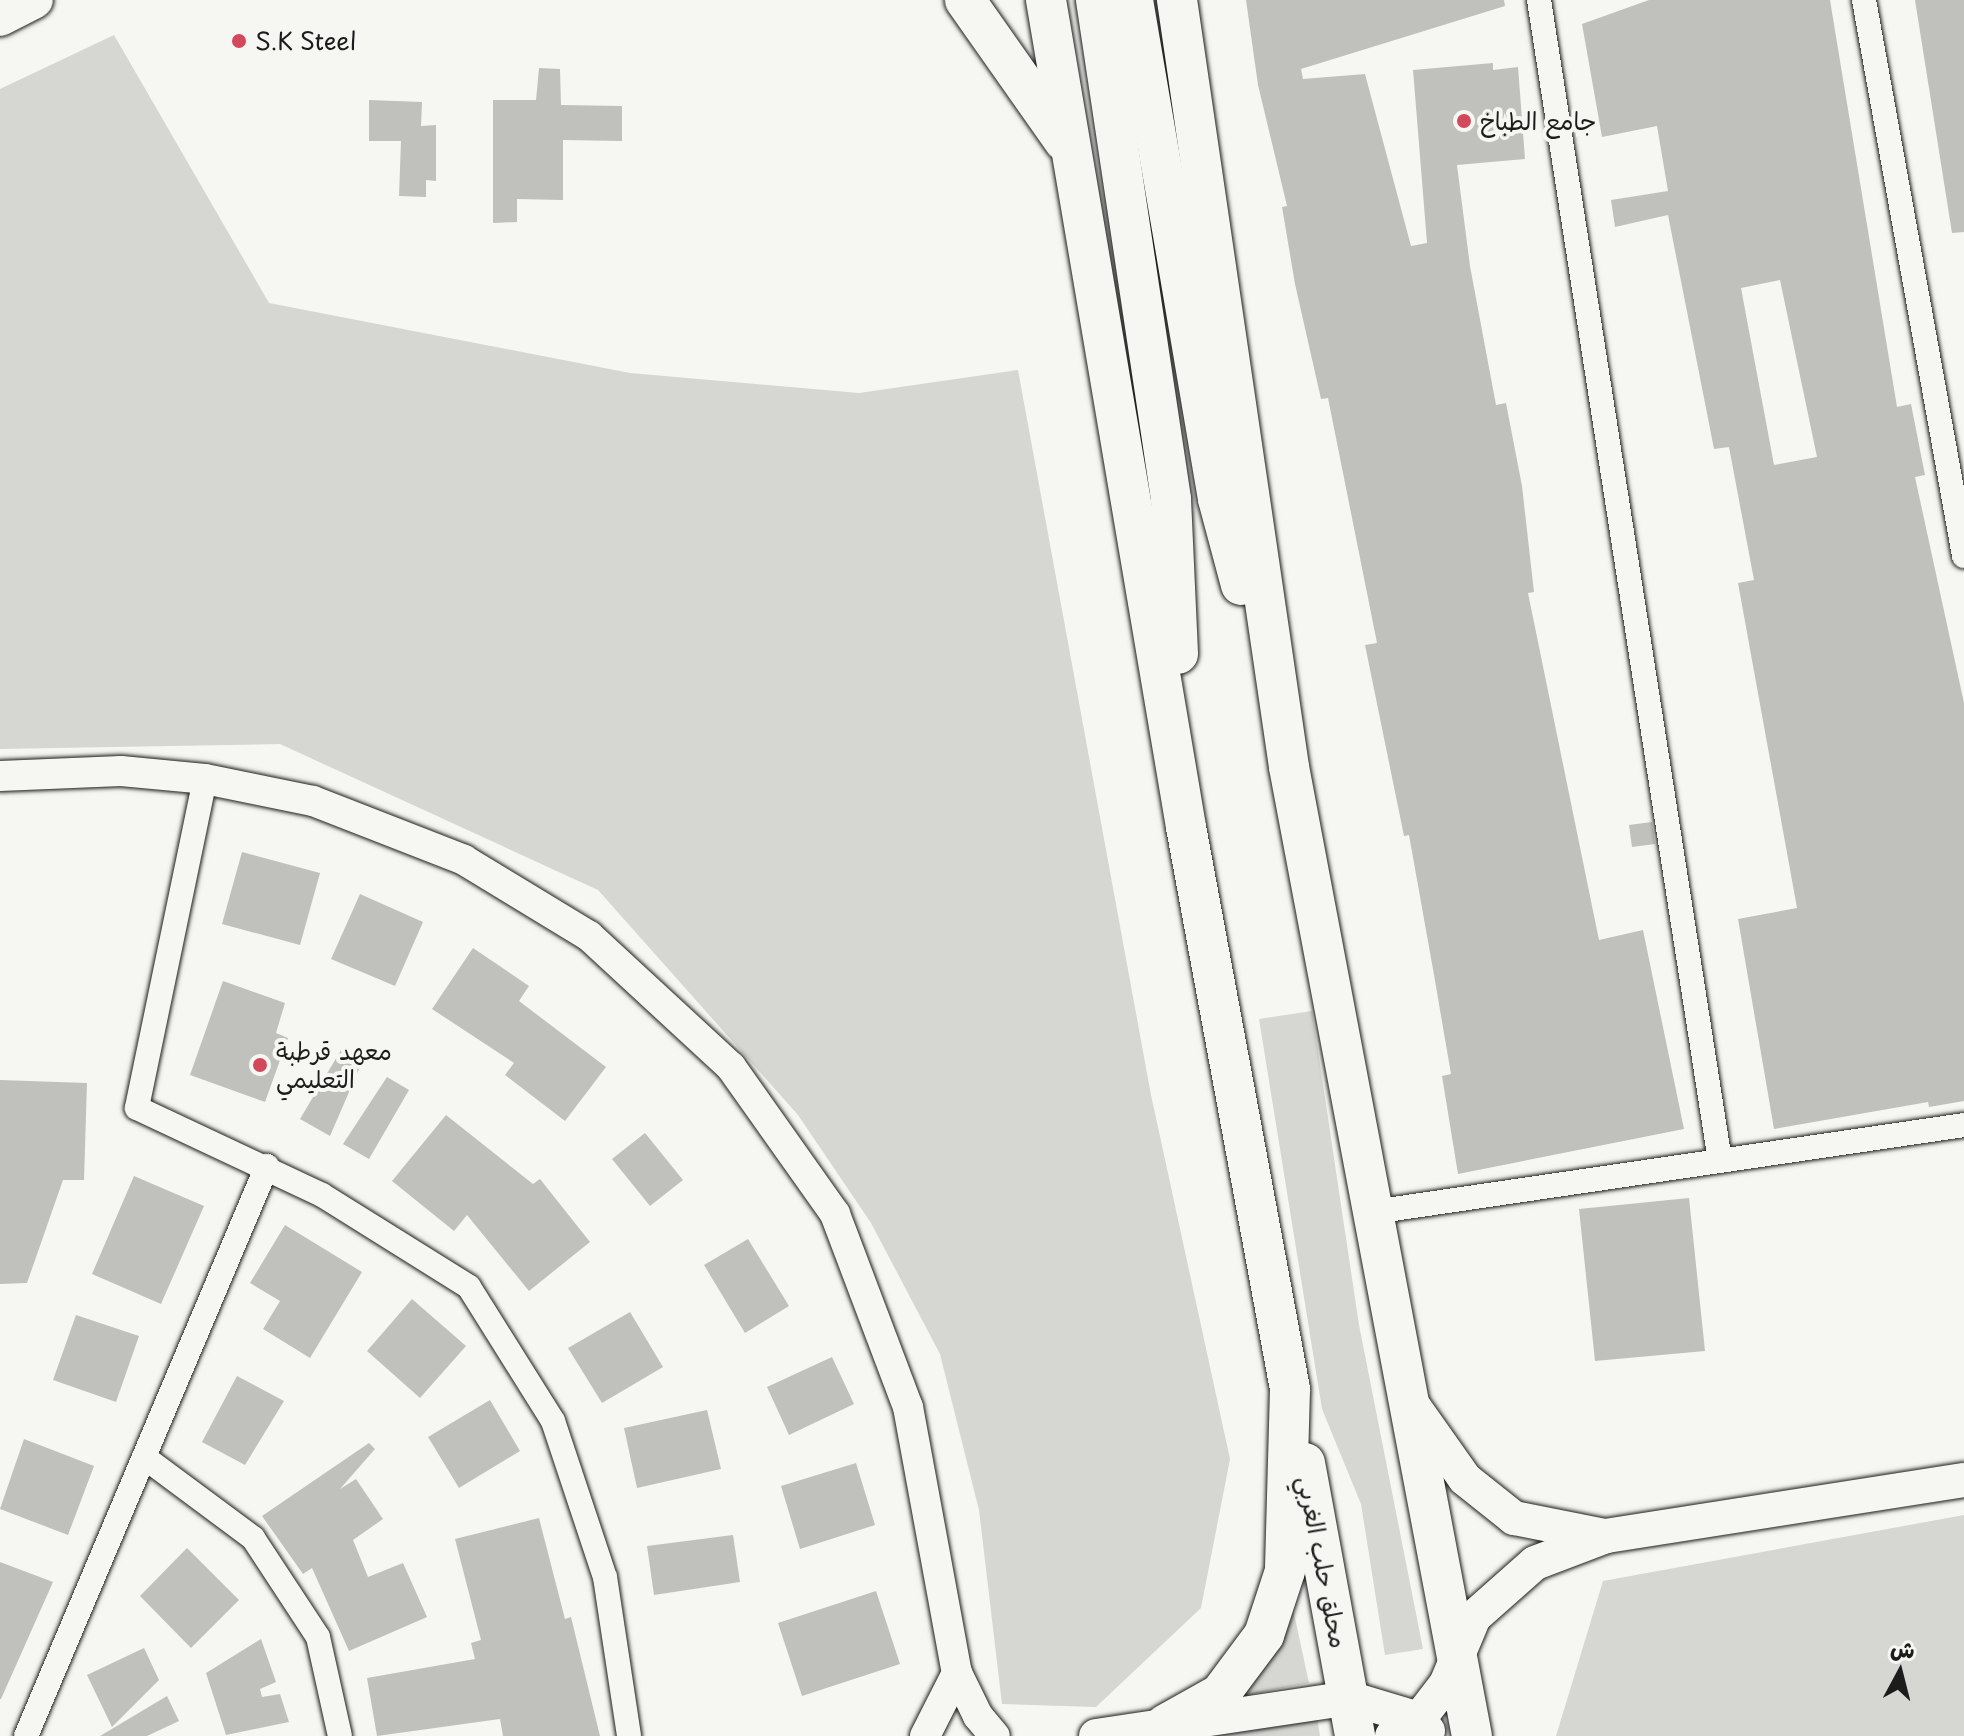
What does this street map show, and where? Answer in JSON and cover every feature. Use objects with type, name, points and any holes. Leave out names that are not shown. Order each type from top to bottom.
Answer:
[{"type":"highway","points":[[965,0],[1071,150]]},
{"type":"highway","points":[[1046,0],[1186,827],[1290,1389],[1285,1571],[1264,1635],[1220,1694],[1166,1724]]},
{"type":"highway","points":[[1096,0],[1171,499],[1186,827]]},
{"type":"highway","points":[[1133,0],[1218,499],[1289,767]]},
{"type":"highway","points":[[1177,0],[1289,767],[1472,1736]]},
{"type":"highway","name":"محلق حلب الغربي","points":[[1290,1389],[1352,1717]]},
{"type":"main road","points":[[0,17],[34,0]]},
{"type":"main road","points":[[1409,1400],[1465,1479],[1514,1518],[1606,1536]]},
{"type":"main road","points":[[1096,1736],[1166,1724],[1352,1717],[1414,1730],[1458,1657],[1474,1617],[1535,1563],[1606,1536],[1964,1480]]},
{"type":"street","points":[[1539,0],[1720,1161]]},
{"type":"street","points":[[1864,0],[1964,556]]},
{"type":"street","points":[[0,776],[121,771],[205,779],[313,801],[464,860],[589,936],[731,1067],[835,1214],[908,1407],[957,1673],[978,1716],[995,1736]]},
{"type":"street","points":[[205,779],[137,1108],[267,1166],[322,1195],[469,1287],[553,1421],[605,1577],[629,1736]]},
{"type":"street","points":[[1373,1212],[1964,1125]]},
{"type":"street","points":[[26,1736],[267,1166]]},
{"type":"street","points":[[144,1457],[253,1538],[318,1637],[340,1736]]},
{"type":"street","points":[[925,1736],[957,1673]]},
{"type":"shaded area","points":[[114,35],[269,303],[630,373],[859,393],[1018,370],[1151,1095],[1230,1459],[1201,1608],[1096,1707],[1002,1704],[979,1510],[940,1354],[871,1223],[798,1115],[598,890],[280,744],[0,749],[0,89]]},
{"type":"shaded area","points":[[1312,1011],[1359,1325],[1423,1649],[1385,1655],[1361,1504],[1322,1409],[1259,1019]]},
{"type":"shaded area","points":[[1964,1515],[1964,1736],[1556,1736],[1603,1581]]},
{"type":"shaded area","points":[[1292,1604],[1309,1683],[1237,1697]]},
{"type":"shaded area","points":[[1317,1717],[1320,1736],[1194,1736]]},
{"type":"building","points":[[1246,0],[1504,0],[1505,6],[1301,69],[1303,79],[1365,74],[1411,246],[1427,243],[1413,70],[1493,63],[1493,70],[1518,67],[1525,159],[1457,165],[1470,266],[1496,405],[1506,403],[1522,486],[1534,592],[1528,593],[1599,940],[1643,930],[1684,1129],[1458,1174],[1442,1076],[1451,1074],[1434,975],[1409,835],[1404,836],[1365,645],[1377,643],[1328,398],[1321,399],[1295,284],[1282,207],[1287,206],[1258,85]]},
{"type":"building","points":[[1649,0],[1830,0],[1897,407],[1911,404],[1925,475],[1915,477],[1964,703],[1964,1101],[1929,1107],[1928,1102],[1774,1129],[1738,919],[1797,908],[1738,583],[1754,580],[1729,447],[1714,449],[1668,215],[1615,227],[1611,200],[1668,191],[1657,126],[1602,137],[1582,24]],"holes":[[[1780,280],[1817,457],[1774,465],[1741,288]]]},
{"type":"building","points":[[1915,0],[1964,0],[1964,232],[1952,233]]},
{"type":"building","points":[[539,68],[560,69],[561,105],[622,106],[622,141],[563,140],[563,200],[517,199],[517,222],[493,223],[493,100],[536,100]]},
{"type":"building","points":[[369,100],[422,102],[421,126],[436,125],[436,181],[426,180],[426,197],[399,196],[401,141],[369,141]]},
{"type":"building","points":[[1652,822],[1655,844],[1632,847],[1629,825]]},
{"type":"building","points":[[242,852],[320,873],[300,945],[222,924]]},
{"type":"building","points":[[360,894],[423,922],[395,986],[331,959]]},
{"type":"building","points":[[473,948],[529,986],[519,1001],[606,1067],[565,1121],[505,1075],[514,1063],[432,1009]]},
{"type":"building","points":[[223,981],[285,1003],[276,1033],[288,1038],[265,1102],[190,1075]]},
{"type":"building","points":[[341,1050],[362,1062],[330,1136],[300,1119]]},
{"type":"building","points":[[387,1077],[409,1090],[369,1159],[343,1144]]},
{"type":"building","points":[[0,1080],[87,1083],[84,1180],[63,1180],[27,1283],[0,1284]]},
{"type":"building","points":[[446,1115],[533,1184],[540,1179],[590,1242],[529,1291],[467,1215],[454,1231],[392,1181]]},
{"type":"building","points":[[645,1133],[683,1180],[650,1206],[612,1159]]},
{"type":"building","points":[[134,1176],[204,1206],[161,1304],[92,1274]]},
{"type":"building","points":[[1689,1198],[1705,1351],[1595,1361],[1579,1209]]},
{"type":"building","points":[[285,1225],[362,1272],[310,1358],[263,1329],[280,1301],[250,1283]]},
{"type":"building","points":[[748,1239],[789,1306],[745,1333],[704,1265]]},
{"type":"building","points":[[412,1299],[466,1346],[420,1398],[367,1351]]},
{"type":"building","points":[[630,1312],[663,1367],[602,1403],[568,1348]]},
{"type":"building","points":[[76,1315],[139,1336],[116,1402],[53,1380]]},
{"type":"building","points":[[832,1357],[854,1404],[789,1435],[767,1387]]},
{"type":"building","points":[[237,1376],[284,1401],[245,1465],[202,1442]]},
{"type":"building","points":[[490,1400],[520,1451],[459,1488],[428,1437]]},
{"type":"building","points":[[707,1410],[721,1469],[637,1488],[624,1428]]},
{"type":"building","points":[[24,1439],[94,1466],[68,1535],[0,1509]]},
{"type":"building","points":[[369,1443],[375,1449],[340,1489],[356,1479],[383,1519],[353,1540],[368,1577],[403,1563],[427,1617],[349,1651],[312,1568],[303,1574],[262,1516]]},
{"type":"building","points":[[856,1463],[875,1525],[800,1549],[781,1486]]},
{"type":"building","points":[[539,1518],[565,1619],[571,1617],[600,1736],[503,1736],[500,1719],[377,1736],[367,1678],[475,1659],[471,1643],[481,1640],[455,1539]]},
{"type":"building","points":[[733,1535],[740,1582],[654,1595],[647,1546]]},
{"type":"building","points":[[187,1548],[239,1600],[191,1648],[140,1596]]},
{"type":"building","points":[[0,1562],[53,1582],[1,1699],[0,1699]]},
{"type":"building","points":[[876,1591],[900,1664],[802,1696],[778,1623]]},
{"type":"building","points":[[261,1639],[276,1682],[260,1689],[262,1697],[280,1694],[289,1722],[226,1735],[206,1673]]},
{"type":"building","points":[[144,1648],[159,1680],[112,1727],[87,1675]]},
{"type":"building","points":[[167,1696],[179,1721],[147,1736],[100,1736]]},
{"type":"place","name":"S.K Steel","points":[[239,41]]},
{"type":"place","name":"جامع الطباخ","points":[[1464,121]]},
{"type":"place","name":"معهد قرطبة التعليمي","points":[[260,1065]]}]
